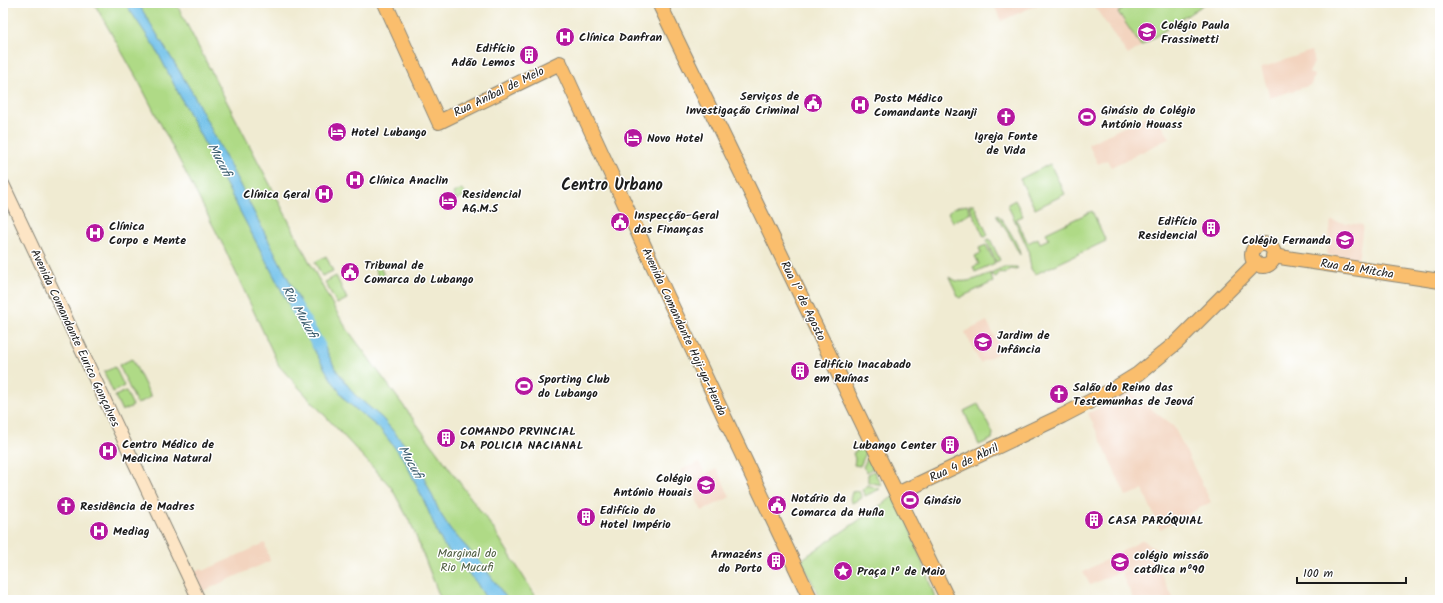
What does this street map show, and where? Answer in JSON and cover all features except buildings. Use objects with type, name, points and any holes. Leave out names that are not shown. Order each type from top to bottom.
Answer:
[{"type":"main road","name":"Rua Aníbal de Melo","points":[[385,3],[439,122],[560,63]]},
{"type":"main road","name":"Rua 1º de Agosto","points":[[659,3],[948,600]]},
{"type":"main road","name":"Avenida Comandante Hoji-ya-Henda","points":[[560,63],[668,298],[811,600]]},
{"type":"main road","name":"Avenida Comandante Eurico Gonçalves","points":[[3,184],[199,600]]},
{"type":"main road","name":"Rua 4 de Abril","points":[[897,494],[1091,402],[1138,374],[1177,342],[1256,263],[1259,265],[1267,265],[1272,260],[1273,256]]},
{"type":"main road","name":"Rua da Mitcha","points":[[1273,256],[1440,281]]},
{"type":"shaded area","points":[[993,3],[1041,3],[1001,21]]},
{"type":"shaded area","name":"Colégio Paula Frassinetti","points":[[1092,3],[1206,3],[1128,55]]},
{"type":"shaded area","points":[[1311,51],[1314,57],[1314,62],[1309,73],[1314,75],[1311,85],[1270,98],[1261,68]]},
{"type":"shaded area","points":[[1153,113],[1170,138],[1111,167],[1107,160],[1098,164],[1088,144]]},
{"type":"shaded area","name":"Colégio Fernanda","points":[[1331,221],[1363,225],[1358,260],[1327,255]]},
{"type":"shaded area","name":"Jardim de Infância","points":[[987,321],[1002,351],[980,363],[965,332]]},
{"type":"shaded area","points":[[1130,392],[1174,427],[1211,502],[1160,529],[1143,490],[1126,496],[1088,413]]},
{"type":"shaded area","name":"Colégio António Houais","points":[[699,462],[705,474],[717,469],[730,497],[702,511],[681,470]]},
{"type":"shaded area","points":[[1143,540],[1161,553],[1153,557],[1174,600],[1134,600],[1121,573],[1144,561],[1090,585],[1083,572]]},
{"type":"shaded area","points":[[265,543],[270,561],[203,591],[194,572],[202,568],[203,571]]},
{"type":"green space","name":"Marginal do Rio Mucufi","points":[[94,3],[176,3],[335,310],[345,326],[493,528],[538,600],[441,600],[412,526],[391,487],[279,366],[223,245],[140,84]]},
{"type":"green space","name":"Colégio Paula Frassinetti","points":[[1128,3],[1165,3],[1166,5],[1170,3],[1206,3],[1141,46],[1118,12],[1129,4]]},
{"type":"green space","points":[[1050,164],[1065,194],[1035,209],[1020,179]]},
{"type":"green space","points":[[462,189],[466,195],[456,200],[453,193]]},
{"type":"green space","points":[[1015,200],[1023,216],[1016,219],[1028,243],[1038,238],[1040,243],[1049,239],[1046,233],[1092,211],[1106,241],[1035,274],[1031,269],[1028,249],[1008,206],[1008,204]]},
{"type":"green space","points":[[967,205],[971,213],[953,222],[948,213],[954,208]]},
{"type":"green space","points":[[969,205],[974,205],[988,235],[984,237]]},
{"type":"green space","points":[[997,214],[1011,234],[1020,255],[997,217]]},
{"type":"green space","points":[[990,239],[1000,260],[996,262],[986,240]]},
{"type":"green space","points":[[986,245],[995,263],[975,272],[973,267],[979,264],[975,256],[981,253],[979,248]]},
{"type":"green space","points":[[326,256],[333,271],[322,276],[315,262]]},
{"type":"green space","points":[[379,265],[386,279],[381,282],[374,267]]},
{"type":"green space","points":[[1004,267],[1018,268],[1016,270],[1011,269],[1004,274],[1000,272],[996,277],[990,274],[993,282],[959,298],[949,277],[955,280],[969,281]]},
{"type":"green space","points":[[336,276],[347,299],[337,304],[325,282]]},
{"type":"green space","points":[[132,359],[151,397],[137,404],[119,365]]},
{"type":"green space","points":[[115,367],[124,386],[113,392],[104,372]]},
{"type":"green space","points":[[126,391],[133,406],[122,411],[115,396]]},
{"type":"green space","points":[[978,404],[993,433],[992,439],[979,445],[964,411]]},
{"type":"green space","points":[[863,448],[866,453],[860,466],[854,465],[855,459],[853,453]]},
{"type":"green space","points":[[868,457],[873,468],[867,472],[863,467]]},
{"type":"green space","points":[[874,471],[881,485],[868,482],[868,474]]},
{"type":"green space","points":[[867,485],[880,489],[865,496],[862,490]]},
{"type":"green space","points":[[859,491],[862,498],[852,503],[850,499],[852,492]]},
{"type":"green space","points":[[897,494],[936,600],[821,600],[801,560]]},
{"type":"water","name":"Mucufi","points":[[125,3],[138,3],[192,92],[308,317],[298,322],[156,49]]},
{"type":"water","name":"Mucufi","points":[[316,329],[335,368],[354,394],[382,418],[405,445],[418,464],[440,513],[451,530],[481,563],[508,600],[487,600],[476,582],[443,544],[405,461],[381,430],[346,401],[329,376],[305,334]]},
{"type":"waterway","name":"Rio Mukufi","points":[[295,305],[319,346]]},
{"type":"place","name":"Colégio Paula Frassinetti","points":[[1147,32]]},
{"type":"place","name":"Clínica Danfran","points":[[565,37]]},
{"type":"place","name":"Edifício Adão Lemos","points":[[529,55]]},
{"type":"place","name":"Serviços de Investigação Criminal","points":[[813,103]]},
{"type":"place","name":"Posto Médico Comandante Nzanji","points":[[860,105]]},
{"type":"place","name":"Igreja Fonte de Vida","points":[[1006,117]]},
{"type":"place","name":"Ginásio do Colégio António Houass","points":[[1087,117]]},
{"type":"place","name":"Hotel Lubango","points":[[337,132]]},
{"type":"place","name":"Novo Hotel","points":[[633,138]]},
{"type":"place","name":"Clínica Anaclin","points":[[355,180]]},
{"type":"place","name":"Clínica Geral","points":[[324,194]]},
{"type":"place","name":"Residencial AG.M.S","points":[[448,201]]},
{"type":"place","name":"Inspecção-Geral das Finanças","points":[[620,222]]},
{"type":"place","name":"Edifício Residencial","points":[[1211,228]]},
{"type":"place","name":"Clínica Corpo e Mente","points":[[95,233]]},
{"type":"place","name":"Colégio Fernanda","points":[[1345,240]]},
{"type":"place","name":"Tribunal de Comarca do Lubango","points":[[350,272]]},
{"type":"place","name":"Jardim de Infância","points":[[983,342]]},
{"type":"place","name":"Edifício Inacabado em Ruínas","points":[[800,371]]},
{"type":"place","name":"Sporting Club do Lubango","points":[[524,386]]},
{"type":"place","name":"Salão do Reino das Testemunhas de Jeová","points":[[1059,394]]},
{"type":"place","name":"COMANDO PRVINCIAL DA POLICIA NACIANAL","points":[[446,438]]},
{"type":"place","name":"Lubango Center","points":[[950,445]]},
{"type":"place","name":"Centro Médico de Medicina Natural","points":[[108,451]]},
{"type":"place","name":"Colégio António Houais","points":[[706,485]]},
{"type":"place","name":"Ginásio","points":[[910,500]]},
{"type":"place","name":"Notário da Comarca da Huíla","points":[[777,505]]},
{"type":"place","name":"Residência de Madres","points":[[66,506]]},
{"type":"place","name":"Edifício do Hotel Império","points":[[586,517]]},
{"type":"place","name":"CASA PARÓQUIAL","points":[[1094,520]]},
{"type":"place","name":"Mediag","points":[[99,531]]},
{"type":"place","name":"Armazéns do Porto","points":[[776,561]]},
{"type":"place","name":"colégio missão católica nº90","points":[[1120,562]]},
{"type":"place","name":"Praça 1º de Maio","points":[[843,571]]},
{"type":"district","name":"Centro Urbano","points":[[612,185]]}]
